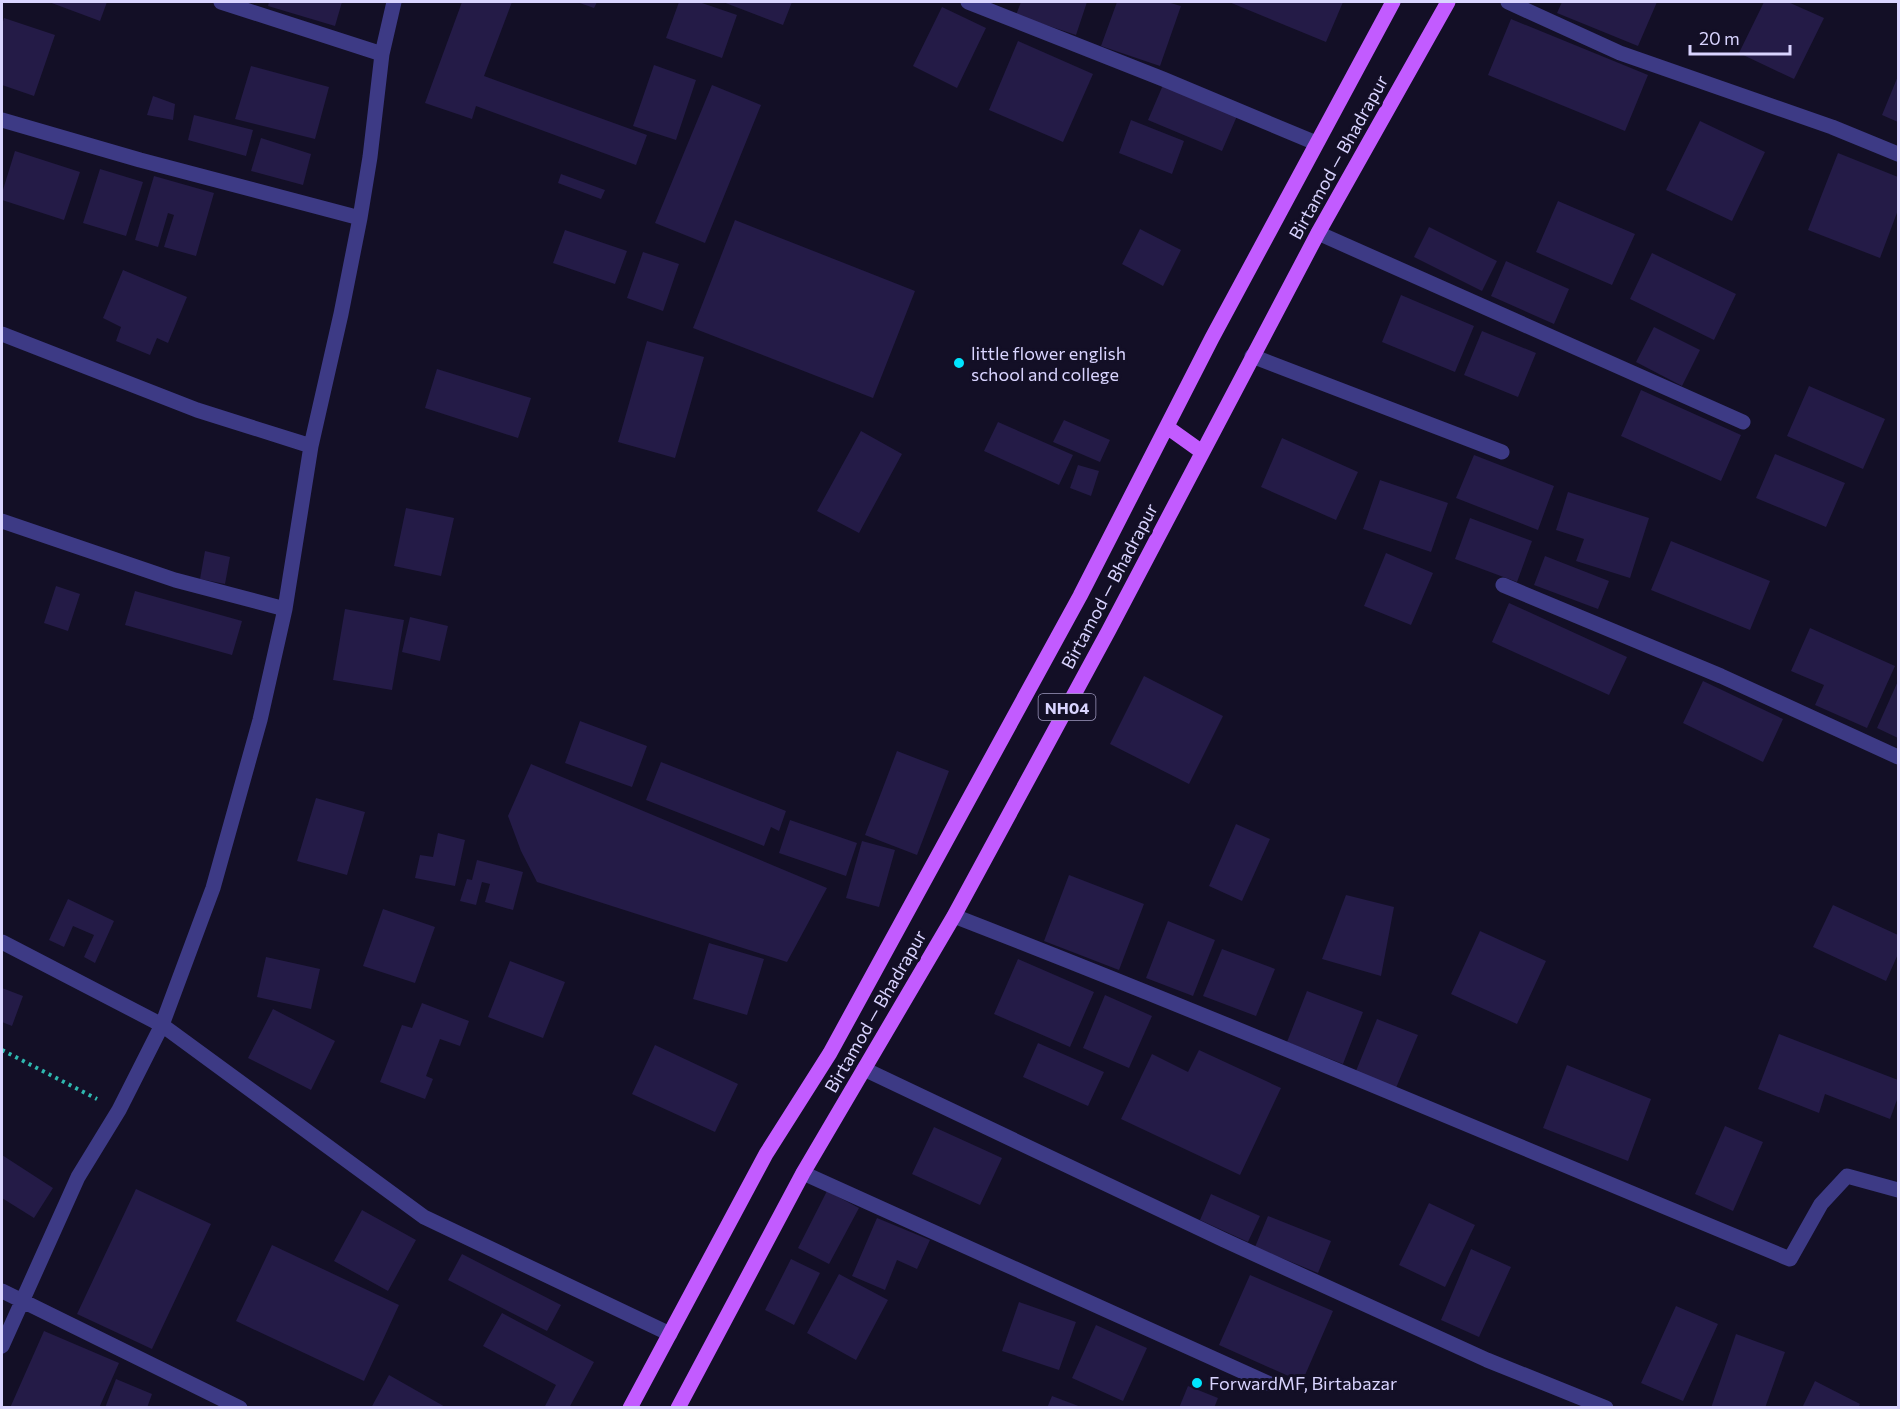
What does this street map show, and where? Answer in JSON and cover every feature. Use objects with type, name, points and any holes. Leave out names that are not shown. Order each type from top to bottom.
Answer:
[{"type":"main road","name":"Birtamod — Bhadrapur","points":[[630,1407],[766,1154],[830,1053],[1080,596],[1167,427],[1393,2]]},
{"type":"main road","name":"Birtamod — Bhadrapur","points":[[678,1407],[803,1173],[954,916],[1109,630],[1318,233],[1448,2]]},
{"type":"main road","points":[[1167,427],[1202,452]]},
{"type":"street","points":[[221,2],[382,54]]},
{"type":"street","points":[[2,1346],[78,1177],[119,1110],[162,1025],[213,888],[260,720],[285,609],[311,446],[360,218],[370,157],[382,54],[394,2]]},
{"type":"street","points":[[968,2],[1317,143]]},
{"type":"street","points":[[1508,2],[1620,53],[1832,127],[1899,154]]},
{"type":"street","points":[[2,120],[140,160],[360,218]]},
{"type":"street","points":[[1318,233],[1743,422]]},
{"type":"street","points":[[2,334],[197,410],[311,446]]},
{"type":"street","points":[[1252,357],[1502,452]]},
{"type":"street","points":[[2,521],[175,580],[285,609]]},
{"type":"street","points":[[1503,585],[1721,676],[1899,757]]},
{"type":"street","points":[[954,916],[1254,1036],[1790,1259],[1821,1204],[1847,1176],[1899,1190]]},
{"type":"street","points":[[2,942],[162,1025],[424,1217],[670,1334]]},
{"type":"street","points":[[864,1069],[1224,1240],[1476,1356],[1606,1407]]},
{"type":"street","points":[[803,1173],[1270,1384]]},
{"type":"street","points":[[2,1291],[240,1407]]},
{"type":"path","points":[[2,1050],[119,1110]]},
{"type":"building","points":[[49,2],[107,2],[100,21]]},
{"type":"building","points":[[269,2],[342,2],[335,26],[268,6]]},
{"type":"building","points":[[462,2],[512,2],[484,76],[647,135],[636,165],[476,106],[472,119],[425,103]]},
{"type":"building","points":[[577,2],[597,2],[594,8]]},
{"type":"building","points":[[679,2],[699,2],[737,15],[722,58],[666,38]]},
{"type":"building","points":[[723,2],[792,2],[783,25]]},
{"type":"building","points":[[1021,2],[1087,2],[1076,35],[1016,15]]},
{"type":"building","points":[[1117,2],[1167,2],[1181,6],[1160,66],[1101,46]]},
{"type":"building","points":[[1229,2],[1343,2],[1326,42]]},
{"type":"building","points":[[1562,2],[1657,2],[1638,46],[1557,13]]},
{"type":"building","points":[[1764,2],[1788,2],[1824,18],[1794,79],[1739,53]]},
{"type":"building","points":[[942,7],[986,28],[957,88],[913,66]]},
{"type":"building","points":[[4,18],[55,35],[34,96],[2,85]]},
{"type":"building","points":[[1511,19],[1648,75],[1625,131],[1488,75]]},
{"type":"building","points":[[1018,41],[1093,74],[1063,142],[989,110]]},
{"type":"building","points":[[654,65],[696,80],[676,140],[633,126]]},
{"type":"building","points":[[251,66],[329,87],[315,139],[235,119]]},
{"type":"building","points":[[1898,76],[1898,122],[1882,115]]},
{"type":"building","points":[[712,85],[761,105],[705,243],[655,223]]},
{"type":"building","points":[[1163,85],[1237,116],[1222,151],[1148,120]]},
{"type":"building","points":[[153,96],[175,104],[173,120],[147,115]]},
{"type":"building","points":[[194,115],[253,130],[246,156],[188,140]]},
{"type":"building","points":[[1131,120],[1184,141],[1172,174],[1119,153]]},
{"type":"building","points":[[1700,121],[1765,152],[1732,221],[1666,190]]},
{"type":"building","points":[[261,138],[311,154],[303,185],[251,171]]},
{"type":"building","points":[[15,151],[80,172],[64,220],[2,200]]},
{"type":"building","points":[[1838,153],[1898,177],[1898,210],[1880,258],[1808,230]]},
{"type":"building","points":[[100,169],[143,182],[126,236],[83,223]]},
{"type":"building","points":[[561,174],[605,190],[601,199],[558,183]]},
{"type":"building","points":[[154,176],[214,193],[196,256],[164,247],[174,215],[168,213],[158,247],[135,240]]},
{"type":"building","points":[[1558,201],[1635,234],[1612,285],[1536,252]]},
{"type":"building","points":[[735,220],[915,291],[873,398],[693,328]]},
{"type":"building","points":[[1429,227],[1497,261],[1482,291],[1414,257]]},
{"type":"building","points":[[1140,229],[1181,250],[1163,286],[1122,264]]},
{"type":"building","points":[[565,230],[627,251],[615,284],[553,263]]},
{"type":"building","points":[[643,252],[679,264],[663,311],[627,298]]},
{"type":"building","points":[[1652,253],[1736,294],[1714,340],[1630,299]]},
{"type":"building","points":[[1506,261],[1569,289],[1554,324],[1491,296]]},
{"type":"building","points":[[123,270],[187,297],[168,343],[157,338],[150,355],[116,341],[121,327],[103,318]]},
{"type":"building","points":[[1401,295],[1474,326],[1455,372],[1382,342]]},
{"type":"building","points":[[1654,327],[1700,350],[1682,386],[1636,362]]},
{"type":"building","points":[[1482,331],[1536,353],[1518,397],[1464,375]]},
{"type":"building","points":[[647,341],[704,357],[675,458],[618,442]]},
{"type":"building","points":[[437,369],[531,398],[518,438],[425,408]]},
{"type":"building","points":[[1809,386],[1885,419],[1863,469],[1787,436]]},
{"type":"building","points":[[1641,390],[1741,435],[1721,481],[1621,436]]},
{"type":"building","points":[[1064,420],[1110,440],[1100,462],[1053,442]]},
{"type":"building","points":[[998,422],[1073,455],[1059,485],[984,451]]},
{"type":"building","points":[[861,431],[902,454],[859,533],[817,511]]},
{"type":"building","points":[[1282,438],[1358,472],[1336,520],[1261,487]]},
{"type":"building","points":[[1775,454],[1845,483],[1826,527],[1756,498]]},
{"type":"building","points":[[1474,455],[1554,486],[1538,530],[1456,498]]},
{"type":"building","points":[[1078,465],[1099,471],[1091,496],[1070,488]]},
{"type":"building","points":[[1380,480],[1448,503],[1431,552],[1363,529]]},
{"type":"building","points":[[1568,492],[1649,518],[1630,578],[1576,561],[1584,539],[1556,530]]},
{"type":"building","points":[[406,508],[454,518],[441,576],[394,566]]},
{"type":"building","points":[[1470,518],[1532,541],[1517,582],[1455,559]]},
{"type":"building","points":[[1671,541],[1770,581],[1750,630],[1651,590]]},
{"type":"building","points":[[205,551],[230,557],[225,584],[200,579]]},
{"type":"building","points":[[1386,553],[1433,573],[1411,625],[1364,606]]},
{"type":"building","points":[[1545,556],[1609,581],[1598,609],[1534,585]]},
{"type":"building","points":[[56,586],[80,594],[68,631],[44,623]]},
{"type":"building","points":[[135,591],[242,621],[232,655],[125,625]]},
{"type":"building","points":[[1509,603],[1627,657],[1609,695],[1492,642]]},
{"type":"building","points":[[345,609],[404,620],[392,690],[333,680]]},
{"type":"building","points":[[410,617],[448,626],[440,661],[402,652]]},
{"type":"building","points":[[1810,628],[1895,666],[1867,728],[1815,705],[1824,685],[1791,671]]},
{"type":"building","points":[[1144,676],[1223,716],[1189,784],[1110,744]]},
{"type":"building","points":[[1703,681],[1783,719],[1763,762],[1683,723]]},
{"type":"building","points":[[1898,681],[1898,738],[1877,728]]},
{"type":"building","points":[[580,721],[647,746],[632,787],[565,763]]},
{"type":"building","points":[[897,751],[949,771],[917,855],[865,835]]},
{"type":"building","points":[[661,762],[786,811],[779,831],[771,827],[764,846],[646,800]]},
{"type":"building","points":[[531,764],[827,888],[787,962],[537,882],[521,851],[508,816]]},
{"type":"building","points":[[316,798],[365,812],[347,875],[297,861]]},
{"type":"building","points":[[790,820],[857,843],[846,876],[779,853]]},
{"type":"building","points":[[1236,824],[1270,839],[1242,901],[1209,886]]},
{"type":"building","points":[[438,833],[465,840],[455,886],[415,878],[420,855],[433,857]]},
{"type":"building","points":[[862,841],[895,850],[879,907],[846,898]]},
{"type":"building","points":[[477,860],[523,872],[513,910],[485,902],[490,884],[482,882],[476,905],[460,901],[467,879],[472,880]]},
{"type":"building","points":[[1069,875],[1144,904],[1119,970],[1044,941]]},
{"type":"building","points":[[1346,895],[1394,907],[1381,976],[1322,959]]},
{"type":"building","points":[[68,899],[114,921],[95,963],[84,957],[94,935],[73,926],[64,947],[49,940]]},
{"type":"building","points":[[1833,905],[1898,935],[1898,954],[1886,981],[1813,947]]},
{"type":"building","points":[[383,909],[435,927],[415,983],[363,966]]},
{"type":"building","points":[[1168,921],[1215,940],[1193,996],[1146,978]]},
{"type":"building","points":[[1480,931],[1546,961],[1517,1024],[1451,994]]},
{"type":"building","points":[[709,943],[764,959],[747,1015],[693,999]]},
{"type":"building","points":[[1222,949],[1275,969],[1256,1016],[1203,996]]},
{"type":"building","points":[[266,957],[320,969],[311,1009],[257,997]]},
{"type":"building","points":[[1018,959],[1094,992],[1070,1047],[994,1014]]},
{"type":"building","points":[[510,961],[565,982],[543,1038],[488,1017]]},
{"type":"building","points":[[2,988],[23,996],[12,1026],[2,1022]]},
{"type":"building","points":[[1307,991],[1363,1012],[1343,1064],[1287,1042]]},
{"type":"building","points":[[1105,995],[1152,1016],[1129,1068],[1083,1048]]},
{"type":"building","points":[[422,1003],[469,1021],[460,1046],[440,1039],[426,1076],[433,1079],[425,1099],[380,1082],[402,1025],[412,1028]]},
{"type":"building","points":[[273,1009],[335,1041],[311,1090],[248,1058]]},
{"type":"building","points":[[1377,1019],[1418,1035],[1396,1088],[1356,1071]]},
{"type":"building","points":[[1779,1034],[1898,1080],[1898,1097],[1890,1119],[1825,1094],[1819,1113],[1758,1089]]},
{"type":"building","points":[[1038,1043],[1104,1072],[1088,1106],[1023,1077]]},
{"type":"building","points":[[655,1045],[738,1084],[715,1132],[632,1094]]},
{"type":"building","points":[[1199,1050],[1281,1088],[1240,1175],[1121,1119],[1152,1054],[1188,1072]]},
{"type":"building","points":[[1567,1065],[1651,1099],[1628,1161],[1543,1128]]},
{"type":"building","points":[[1725,1126],[1763,1142],[1733,1211],[1695,1194]]},
{"type":"building","points":[[934,1127],[1002,1158],[980,1205],[912,1174]]},
{"type":"building","points":[[2,1155],[53,1188],[34,1218],[2,1198]]},
{"type":"building","points":[[136,1189],[211,1224],[152,1349],[77,1314]]},
{"type":"building","points":[[827,1191],[859,1208],[829,1264],[798,1248]]},
{"type":"building","points":[[1211,1194],[1260,1216],[1248,1242],[1200,1220]]},
{"type":"building","points":[[1429,1203],[1475,1225],[1445,1287],[1399,1265]]},
{"type":"building","points":[[362,1210],[416,1240],[388,1291],[334,1261]]},
{"type":"building","points":[[1268,1216],[1331,1241],[1318,1273],[1255,1247]]},
{"type":"building","points":[[877,1218],[930,1240],[917,1269],[897,1260],[885,1290],[852,1276]]},
{"type":"building","points":[[272,1245],[399,1305],[364,1381],[236,1321]]},
{"type":"building","points":[[1471,1249],[1511,1267],[1479,1337],[1441,1320]]},
{"type":"building","points":[[462,1254],[561,1305],[547,1331],[448,1280]]},
{"type":"building","points":[[791,1259],[820,1273],[794,1325],[765,1310]]},
{"type":"building","points":[[839,1274],[888,1300],[856,1360],[807,1333]]},
{"type":"building","points":[[1250,1275],[1333,1311],[1302,1382],[1219,1345]]},
{"type":"building","points":[[1019,1302],[1076,1322],[1059,1370],[1002,1351]]},
{"type":"building","points":[[1676,1306],[1718,1324],[1683,1401],[1641,1383]]},
{"type":"building","points":[[502,1313],[594,1362],[569,1408],[544,1408],[556,1385],[483,1346]]},
{"type":"building","points":[[1096,1325],[1147,1348],[1123,1401],[1072,1378]]},
{"type":"building","points":[[44,1331],[119,1363],[99,1408],[10,1408]]},
{"type":"building","points":[[1736,1334],[1785,1352],[1765,1408],[1711,1408]]},
{"type":"building","points":[[389,1375],[447,1408],[371,1408]]},
{"type":"building","points":[[116,1379],[152,1394],[147,1408],[105,1408]]},
{"type":"building","points":[[1815,1381],[1860,1404],[1858,1408],[1802,1408]]},
{"type":"building","points":[[1188,1386],[1218,1398],[1214,1408],[1179,1408]]},
{"type":"building","points":[[1052,1396],[1081,1407],[1081,1408],[1047,1408]]},
{"type":"place","name":"little flower english school and college","points":[[959,363]]},
{"type":"place","name":"ForwardMF, Birtabazar","points":[[1197,1383]]}]
